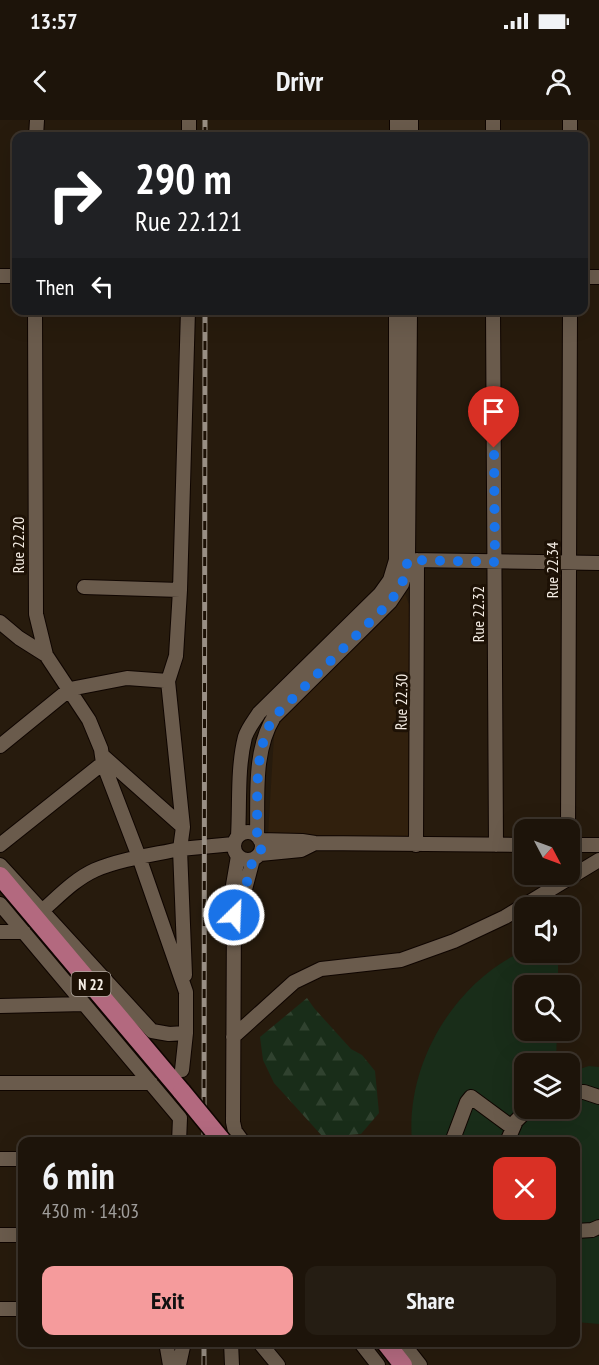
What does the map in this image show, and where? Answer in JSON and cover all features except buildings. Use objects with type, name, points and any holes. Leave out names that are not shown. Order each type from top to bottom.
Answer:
[{"type":"main road","name":"N 22","points":[[0,876],[181,1105],[217,1137]]},
{"type":"main road","name":"N 22","points":[[0,891],[208,1137]]},
{"type":"main road","points":[[379,1347],[393,1365]]},
{"type":"main road","points":[[389,1347],[403,1365]]},
{"type":"street","name":"Rue 22.20","points":[[35,315],[34,583],[36,614],[46,655],[89,720],[186,992]]},
{"type":"street","points":[[182,1070],[186,1033],[180,849],[183,827],[168,681],[176,656],[180,590],[188,315]]},
{"type":"street","name":"Rue 22.30","points":[[396,315],[416,845]]},
{"type":"street","name":"Rue 22.30","points":[[407,560],[410,315]]},
{"type":"street","name":"Rue 22.32","points":[[494,315],[496,845]]},
{"type":"street","name":"Rue 22.34","points":[[568,819],[570,315]]},
{"type":"street","points":[[407,560],[599,563]]},
{"type":"street","points":[[239,1137],[235,1131],[233,1112],[234,915],[231,897],[245,737],[259,713],[380,594],[407,560]]},
{"type":"street","points":[[234,915],[243,897],[257,847],[260,756],[266,730],[274,717],[390,602],[402,584],[407,560]]},
{"type":"street","points":[[84,587],[180,590]]},
{"type":"street","points":[[0,622],[19,638],[46,655]]},
{"type":"street","points":[[0,746],[70,689],[127,678],[168,681]]},
{"type":"street","points":[[0,845],[103,759],[183,827]]},
{"type":"street","points":[[44,910],[71,885],[94,871],[139,857],[180,849],[237,845],[249,832],[257,847],[279,852],[301,850],[315,843]]},
{"type":"street","points":[[237,845],[245,860],[257,847],[302,841],[416,845],[514,845]]},
{"type":"street","points":[[580,845],[599,845]]},
{"type":"street","points":[[248,879],[279,852]]},
{"type":"street","points":[[233,1037],[294,982],[321,969],[401,960],[454,941],[505,917],[599,860]]},
{"type":"street","points":[[0,865],[44,910],[152,1031],[169,1035],[186,1033]]},
{"type":"street","points":[[0,904],[151,1083],[181,1105],[179,1137]]},
{"type":"street","points":[[0,932],[24,932]]},
{"type":"street","points":[[0,1006],[84,1004]]},
{"type":"street","points":[[0,1083],[151,1083]]},
{"type":"street","points":[[580,1092],[599,1097]]},
{"type":"street","points":[[454,1137],[471,1097],[513,1128]]},
{"type":"street","points":[[509,1137],[518,1119]]},
{"type":"street","points":[[0,1159],[18,1159]]},
{"type":"street","points":[[580,1231],[599,1227]]},
{"type":"street","points":[[0,1235],[18,1235]]},
{"type":"street","points":[[0,1309],[18,1309]]},
{"type":"street","points":[[167,1347],[170,1365]]},
{"type":"street","points":[[179,1365],[183,1347]]},
{"type":"street","points":[[231,1347],[232,1365]]},
{"type":"street","points":[[263,1347],[278,1365]]},
{"type":"street","points":[[364,1347],[378,1365]]},
{"type":"street","points":[[406,1347],[420,1365]]},
{"type":"shaded area","points":[[404,591],[414,618],[412,837],[268,835],[275,719],[376,627]]},
{"type":"green space","points":[[514,956],[514,963],[558,963],[558,975],[514,975],[514,1041],[557,1041],[556,1053],[514,1053],[514,1119],[580,1119],[580,1069],[589,1066],[599,1067],[599,1324],[580,1322],[580,1137],[412,1137],[412,1113],[417,1084],[426,1055],[439,1029],[456,1004],[499,964]]},
{"type":"green space","points":[[307,998],[351,1049],[362,1055],[375,1071],[379,1113],[361,1134],[323,1137],[274,1083],[263,1060],[260,1037]]},
{"type":"railway","points":[[205,120],[205,132]]},
{"type":"railway","points":[[204,1137],[205,315]]},
{"type":"railway","points":[[204,1347],[204,1365]]},
{"type":"route","points":[[234,915],[243,897],[253,859],[260,854],[262,847],[257,836],[260,756],[266,730],[274,717],[390,602],[402,584],[408,560],[495,562],[494,448]]}]
